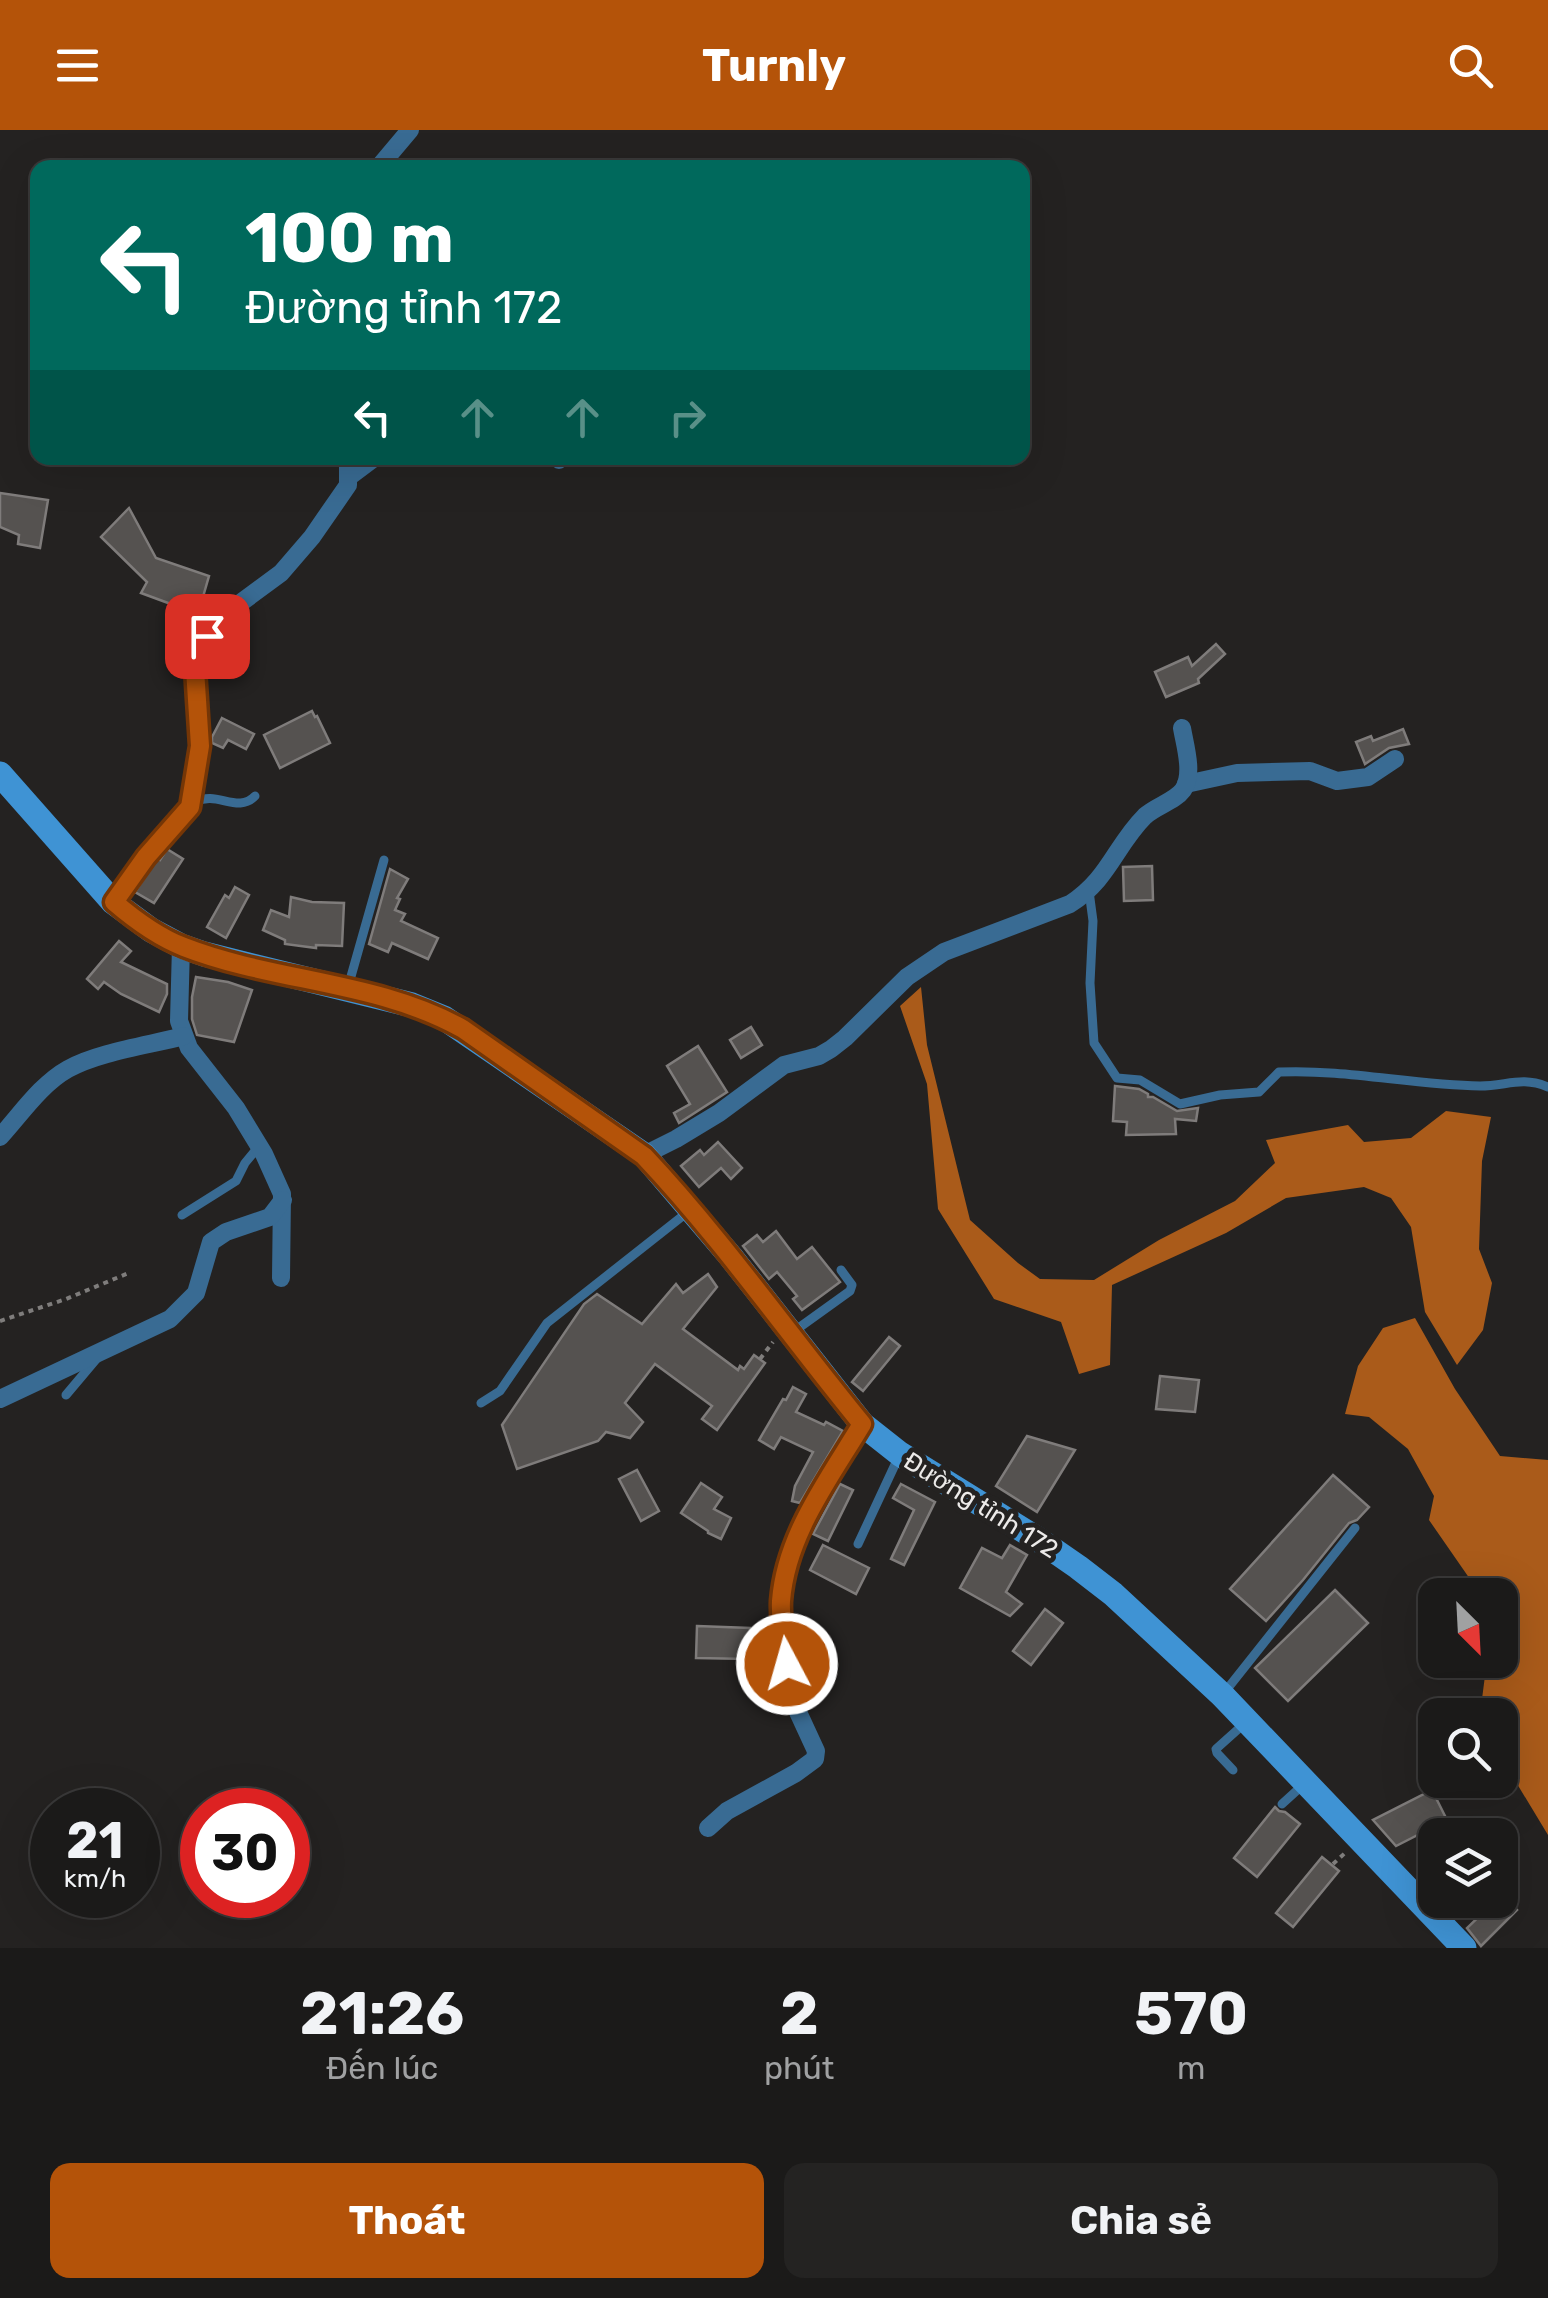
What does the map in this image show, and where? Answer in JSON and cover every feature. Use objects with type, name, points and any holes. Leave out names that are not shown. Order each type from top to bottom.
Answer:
[{"type":"main road","name":"Đường tỉnh 172","points":[[0,774],[114,902],[135,920],[181,946],[412,1005],[453,1024],[644,1156],[692,1209],[862,1424],[900,1454],[1078,1566],[1113,1594],[1222,1695],[1464,1948]]},
{"type":"street","points":[[385,160],[410,130]]},
{"type":"street","points":[[190,807],[200,746],[194,654],[220,618],[280,573],[312,538],[348,484],[349,467]]},
{"type":"street","points":[[644,1156],[710,1119],[784,1065],[831,1049],[907,977],[944,952],[1070,904],[1088,891],[1142,819],[1182,792],[1188,768],[1182,728]]},
{"type":"street","points":[[1186,784],[1237,773],[1310,770],[1336,781],[1368,778],[1394,760]]},
{"type":"street","points":[[181,946],[178,1022],[189,1048],[236,1108],[278,1181],[283,1200],[281,1278]]},
{"type":"street","points":[[0,1137],[67,1069],[86,1060],[184,1036]]},
{"type":"street","points":[[0,1399],[170,1319],[196,1293],[211,1242],[226,1232],[270,1217],[283,1200]]},
{"type":"street","points":[[708,1828],[727,1810],[815,1759],[816,1751],[792,1699],[781,1604],[789,1561],[806,1517],[862,1424]]},
{"type":"lane","points":[[114,902],[146,857],[190,807],[201,799],[241,804],[255,796]]},
{"type":"lane","points":[[347,989],[384,860]]},
{"type":"lane","points":[[1088,891],[1093,921],[1090,983],[1094,1043],[1117,1078],[1140,1080],[1180,1104],[1259,1092],[1279,1072],[1484,1086],[1530,1080],[1548,1087]]},
{"type":"lane","points":[[182,1215],[236,1181],[259,1146]]},
{"type":"lane","points":[[481,1403],[500,1392],[547,1323],[692,1209]]},
{"type":"lane","points":[[791,1334],[850,1291],[852,1285],[841,1270]]},
{"type":"lane","points":[[66,1395],[102,1352]]},
{"type":"lane","points":[[858,1544],[900,1454]]},
{"type":"lane","points":[[1222,1695],[1355,1528]]},
{"type":"lane","points":[[1233,1770],[1216,1749],[1248,1722]]},
{"type":"lane","points":[[1282,1804],[1306,1782]]},
{"type":"path","points":[[0,1322],[131,1272]]},
{"type":"shaded area","points":[[921,987],[927,1045],[970,1220],[1040,1279],[1094,1280],[1159,1240],[1235,1201],[1275,1163],[1266,1140],[1348,1125],[1364,1142],[1411,1138],[1446,1111],[1491,1117],[1482,1161],[1479,1249],[1492,1283],[1483,1330],[1457,1365],[1425,1312],[1411,1227],[1391,1198],[1364,1187],[1286,1198],[1226,1233],[1112,1285],[1110,1365],[1079,1374],[1061,1322],[994,1299],[938,1209],[927,1084],[900,1006]]},
{"type":"shaded area","points":[[1415,1318],[1455,1389],[1500,1456],[1548,1460],[1548,1835],[1518,1785],[1518,1698],[1482,1698],[1485,1678],[1518,1678],[1518,1578],[1469,1578],[1429,1520],[1434,1496],[1408,1449],[1369,1417],[1345,1414],[1358,1366],[1383,1328]]},
{"type":"building","points":[[0,493],[48,500],[40,548],[18,544],[19,535],[0,527]]},
{"type":"building","points":[[129,508],[156,558],[209,576],[198,614],[141,593],[147,582],[101,537]]},
{"type":"building","points":[[1216,644],[1225,654],[1198,679],[1199,683],[1166,697],[1155,672],[1188,657],[1192,666]]},
{"type":"building","points":[[312,711],[330,743],[280,768],[264,735]]},
{"type":"building","points":[[222,718],[254,734],[246,749],[228,740],[223,748],[212,743]]},
{"type":"building","points":[[1403,729],[1409,744],[1389,748],[1365,764],[1356,742],[1371,736],[1373,741]]},
{"type":"building","points":[[167,849],[183,859],[154,903],[135,892]]},
{"type":"building","points":[[1152,866],[1153,900],[1124,901],[1123,867]]},
{"type":"building","points":[[390,869],[408,879],[395,910],[405,914],[401,921],[438,938],[428,959],[392,943],[388,952],[369,944]]},
{"type":"building","points":[[235,887],[249,895],[226,938],[207,927],[225,895],[229,898]]},
{"type":"building","points":[[291,897],[344,903],[342,946],[285,944],[285,940],[263,930],[271,910],[289,917]]},
{"type":"building","points":[[119,941],[131,951],[121,962],[167,984],[159,1012],[104,982],[98,989],[87,979]]},
{"type":"building","points":[[196,977],[252,990],[234,1042],[197,1035],[192,1019]]},
{"type":"building","points":[[751,1027],[762,1045],[741,1058],[730,1040]]},
{"type":"building","points":[[698,1046],[727,1092],[679,1123],[674,1113],[690,1104],[667,1066]]},
{"type":"building","points":[[1115,1086],[1139,1089],[1177,1111],[1198,1108],[1196,1121],[1175,1119],[1176,1134],[1126,1135],[1127,1122],[1113,1121]]},
{"type":"building","points":[[718,1142],[742,1168],[731,1179],[721,1168],[699,1187],[681,1166],[700,1150],[704,1155]]},
{"type":"building","points":[[776,1231],[797,1259],[812,1247],[840,1282],[802,1310],[793,1299],[797,1296],[777,1272],[769,1279],[743,1246],[757,1235],[763,1242]]},
{"type":"building","points":[[708,1274],[717,1287],[683,1329],[738,1370],[740,1366],[744,1369],[754,1355],[765,1363],[717,1430],[702,1419],[712,1406],[655,1364],[625,1403],[643,1422],[630,1438],[606,1432],[598,1441],[517,1469],[502,1425],[584,1304],[597,1294],[642,1324],[676,1284],[683,1293]]},
{"type":"building","points":[[889,1337],[900,1346],[863,1391],[852,1382]]},
{"type":"building","points":[[1160,1376],[1199,1380],[1195,1412],[1156,1409]]},
{"type":"building","points":[[793,1387],[806,1394],[796,1412],[843,1431],[800,1503],[792,1501],[795,1486],[813,1452],[781,1437],[774,1449],[759,1440]]},
{"type":"building","points":[[1027,1436],[1075,1450],[1037,1512],[996,1486]]},
{"type":"building","points":[[637,1470],[659,1511],[641,1521],[619,1479]]},
{"type":"building","points":[[1333,1475],[1369,1507],[1349,1523],[1266,1621],[1230,1589]]},
{"type":"building","points":[[701,1483],[722,1497],[714,1509],[731,1518],[721,1539],[681,1513]]},
{"type":"building","points":[[840,1484],[853,1490],[828,1541],[813,1534]]},
{"type":"building","points":[[901,1484],[935,1502],[904,1565],[891,1559],[914,1510],[893,1498]]},
{"type":"building","points":[[823,1545],[869,1568],[856,1594],[810,1570]]},
{"type":"building","points":[[1010,1545],[1027,1555],[1006,1592],[1022,1604],[1010,1616],[960,1588],[982,1548],[1002,1558]]},
{"type":"building","points":[[1335,1590],[1368,1623],[1288,1701],[1255,1668]]},
{"type":"building","points":[[1045,1609],[1063,1623],[1031,1665],[1013,1651]]},
{"type":"building","points":[[697,1626],[750,1628],[749,1659],[696,1658]]},
{"type":"building","points":[[1418,1797],[1436,1798],[1446,1818],[1418,1818],[1418,1835],[1396,1846],[1373,1820]]},
{"type":"building","points":[[1275,1807],[1300,1824],[1257,1877],[1234,1858]]},
{"type":"building","points":[[1322,1857],[1339,1871],[1293,1927],[1276,1913]]},
{"type":"building","points":[[1477,1918],[1509,1918],[1481,1946],[1467,1928]]},
{"type":"route","points":[[207,636],[194,654],[200,746],[190,807],[164,834],[114,902],[135,920],[181,946],[412,1005],[444,1018],[644,1156],[666,1180],[862,1424],[806,1517],[789,1561],[781,1604],[787,1664]]}]
